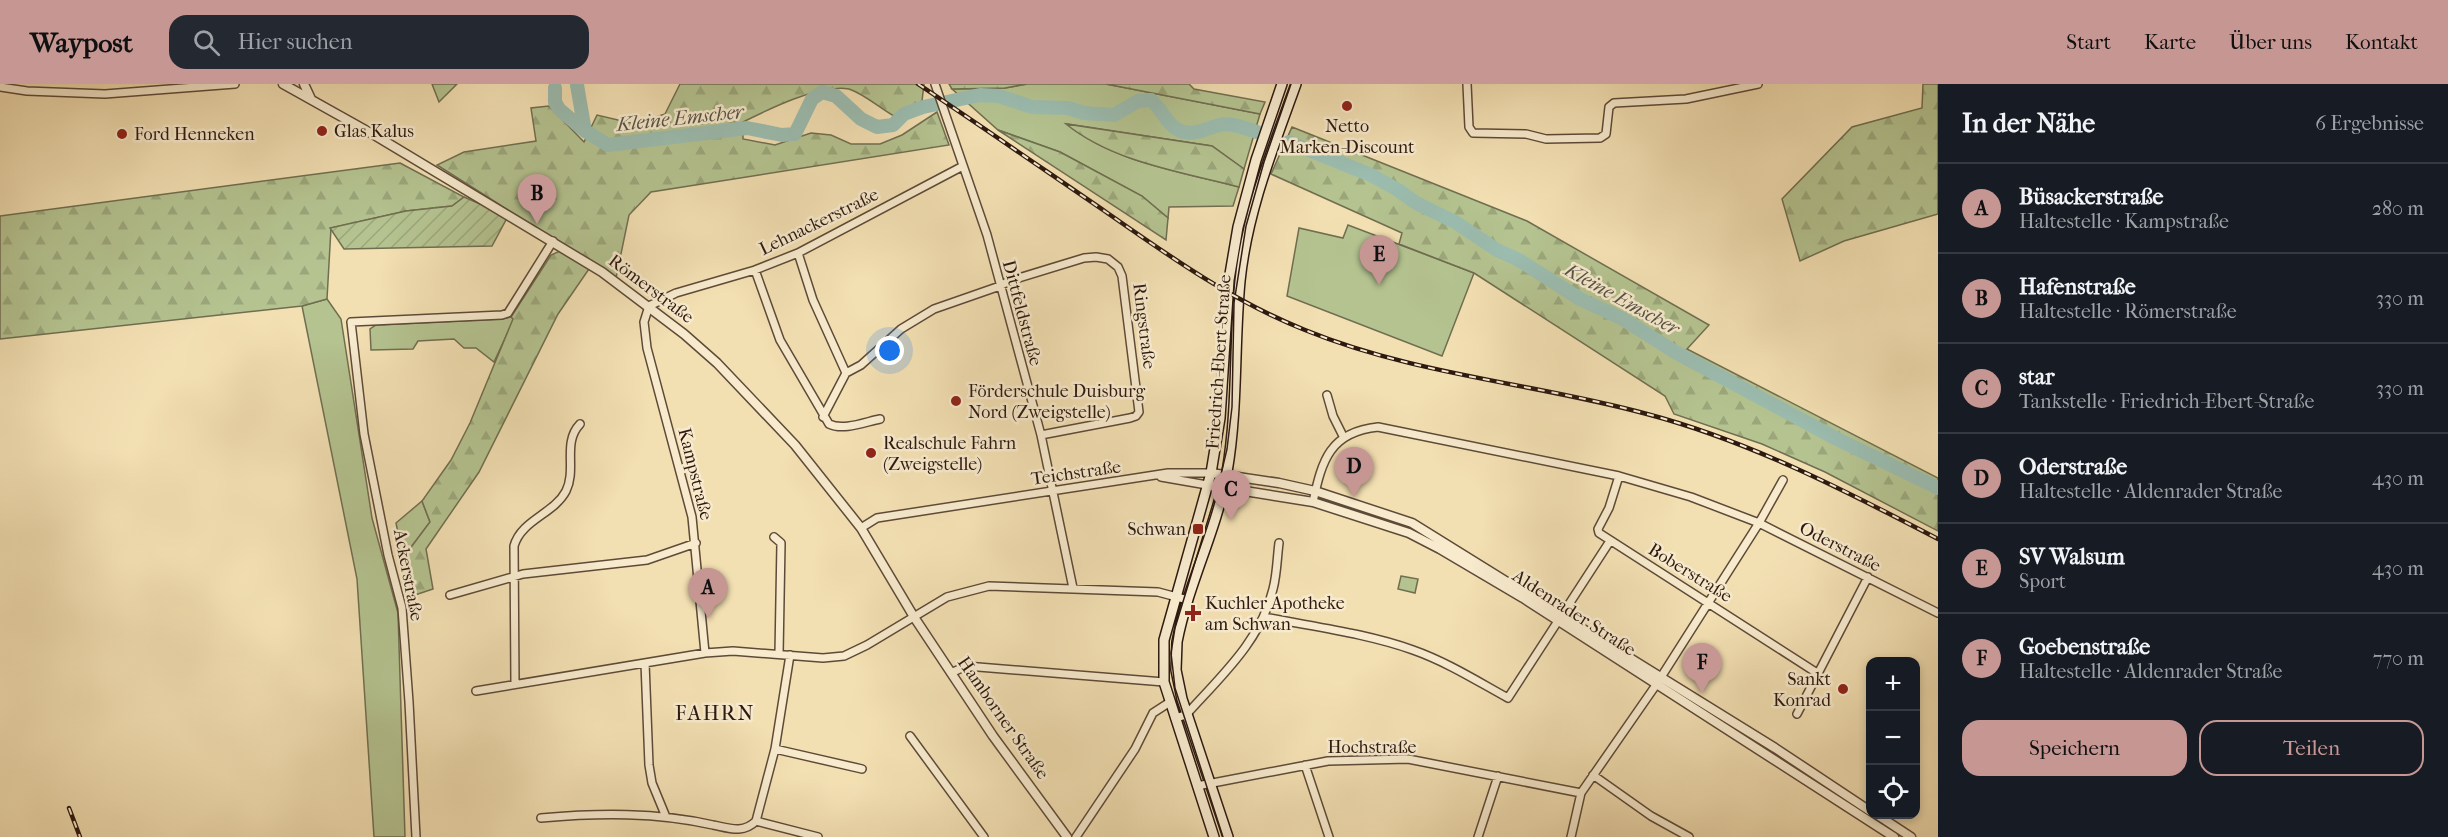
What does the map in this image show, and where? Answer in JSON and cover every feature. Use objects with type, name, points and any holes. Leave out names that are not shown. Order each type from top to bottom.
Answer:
[{"type":"main road","name":"Friedrich-Ebert-Straße","points":[[1214,837],[1164,682],[1164,640],[1211,472],[1220,418],[1229,280],[1238,227],[1256,160],[1282,84]]},
{"type":"main road","name":"Friedrich-Ebert-Straße","points":[[1228,837],[1186,715],[1178,684],[1176,656],[1179,630],[1227,475],[1233,429],[1240,280],[1246,249],[1260,184],[1296,84]]},
{"type":"street","points":[[0,87],[27,92],[105,94],[235,84]]},
{"type":"street","name":"Römerstraße","points":[[283,84],[553,241],[602,272],[649,306],[717,363],[795,445],[861,528],[914,617]]},
{"type":"street","points":[[304,84],[311,100]]},
{"type":"street","points":[[1467,84],[1469,127],[1473,133],[1526,134],[1546,139],[1600,138],[1606,134],[1609,107],[1614,103],[1686,99],[1758,84]]},
{"type":"street","name":"Dittfeldstraße","points":[[936,87],[987,235],[1041,435],[1073,588]]},
{"type":"street","name":"Lehnackerstraße","points":[[649,306],[676,293],[755,270],[798,253],[963,166]]},
{"type":"street","name":"Ackerstraße","points":[[416,837],[402,608],[388,555],[364,434],[351,322],[508,313],[553,241]]},
{"type":"street","points":[[798,253],[813,300],[846,373]]},
{"type":"street","name":"Ringstraße","points":[[1000,286],[1054,266],[1096,257],[1108,259],[1118,267],[1122,276],[1139,412],[1137,416],[1041,435]]},
{"type":"street","points":[[755,270],[780,340],[824,417],[835,427],[880,419]]},
{"type":"street","points":[[824,417],[846,373],[861,365],[901,329],[934,309],[1000,286]]},
{"type":"street","name":"Kampstraße","points":[[649,306],[644,322],[647,348],[692,517],[705,653]]},
{"type":"street","points":[[1313,502],[1326,458],[1343,436],[1333,416],[1327,395]]},
{"type":"street","points":[[515,684],[514,546],[519,534],[565,493],[570,475],[570,440],[580,424]]},
{"type":"street","name":"Oderstraße","points":[[1343,436],[1366,428],[1378,427],[1619,476],[1691,497],[1760,523],[1938,613]]},
{"type":"street","name":"Aldenrader Straße","points":[[1211,472],[1315,491],[1412,523],[1894,837]]},
{"type":"street","name":"Teichstraße","points":[[861,528],[877,518],[1155,477],[1168,473],[1211,472]]},
{"type":"street","points":[[1264,617],[1379,640],[1414,650],[1443,662],[1508,698],[1611,541],[1599,533],[1598,529],[1609,508],[1619,476]]},
{"type":"street","name":"Teichstraße","points":[[1155,477],[1208,485]]},
{"type":"street","points":[[1571,837],[1581,794],[1658,682],[1760,523],[1783,480]]},
{"type":"street","name":"Aldenrader Straße","points":[[1208,485],[1313,502],[1408,533],[1561,619]]},
{"type":"street","points":[[774,537],[781,543],[778,654]]},
{"type":"street","name":"Boberstraße","points":[[1611,541],[1817,673]]},
{"type":"street","points":[[450,595],[514,576],[647,560],[696,543]]},
{"type":"street","points":[[1175,718],[1186,715],[1251,643],[1264,617],[1273,589],[1279,543]]},
{"type":"street","points":[[1797,714],[1868,577]]},
{"type":"street","points":[[476,691],[705,653],[733,651],[823,658],[844,656],[867,645],[947,597],[989,586],[1158,592],[1188,600]]},
{"type":"street","name":"Hamborner Straße","points":[[914,617],[993,736],[1067,837]]},
{"type":"street","points":[[541,818],[609,814],[666,817],[738,830],[750,827],[756,821],[775,749],[790,655]]},
{"type":"street","points":[[645,663],[649,765],[652,783],[666,817]]},
{"type":"street","points":[[951,673],[966,666],[1164,682]]},
{"type":"street","name":"Aldenrader Straße","points":[[1658,682],[1775,748],[1866,808]]},
{"type":"street","points":[[1076,837],[1135,749],[1153,713],[1170,702]]},
{"type":"street","points":[[910,736],[984,837]]},
{"type":"street","points":[[775,749],[862,768]]},
{"type":"street","name":"Hochstraße","points":[[1197,786],[1305,765],[1350,759],[1408,759],[1581,794]]},
{"type":"street","points":[[1305,765],[1329,837]]},
{"type":"street","points":[[1593,775],[1651,816],[1689,837]]},
{"type":"street","points":[[1479,837],[1498,776]]},
{"type":"street","points":[[1884,819],[1911,837]]},
{"type":"street","points":[[756,821],[818,837]]},
{"type":"green space","points":[[432,84],[457,84],[439,102]]},
{"type":"green space","points":[[680,84],[924,84],[922,101],[894,116],[849,89],[837,88],[809,94],[743,122],[743,139],[775,145],[811,133],[831,135],[851,144],[880,144],[902,135],[937,112],[949,145],[651,192],[629,215],[616,278],[437,165],[464,152],[536,141],[531,108],[549,106],[584,142],[597,115],[635,124],[665,114]]},
{"type":"green space","points":[[949,84],[1027,84],[1005,88],[952,89]]},
{"type":"green space","points":[[1027,84],[1106,84],[1260,114],[1244,169],[1212,146],[1067,124],[1085,137],[1126,157],[1239,187],[1233,206],[1169,207],[1168,218],[1142,196],[1060,152],[998,130],[952,89],[1005,88]]},
{"type":"green space","points":[[1106,84],[1189,84],[1194,89],[1265,102],[1260,114]]},
{"type":"green space","points":[[1923,84],[1938,84],[1938,214],[1844,241],[1800,261],[1782,199],[1852,127],[1922,108]]},
{"type":"green space","points":[[1066,124],[1212,146],[1244,169],[1239,187],[1126,157],[1085,137]]},
{"type":"green space","points":[[1292,127],[1527,221],[1709,325],[1687,349],[1938,478],[1938,531],[1825,472],[1762,444],[1674,414],[1665,396],[1474,273],[1399,244],[1402,233],[1271,174]]},
{"type":"green space","points":[[998,130],[1060,152],[1142,196],[1168,218],[1166,240]]},
{"type":"green space","points":[[400,163],[464,197],[452,206],[406,211],[331,228],[327,299],[302,306],[0,339],[0,216]]},
{"type":"green space","points":[[464,197],[508,216],[492,246],[344,249],[330,228],[406,211],[452,206]]},
{"type":"green space","points":[[1348,225],[1474,273],[1442,356],[1287,296],[1299,228],[1343,238]]},
{"type":"green space","points":[[560,251],[589,269],[558,314],[479,472],[426,549],[433,589],[412,596],[403,558],[430,522],[422,501],[451,460],[470,423],[513,319],[511,317],[551,255]]},
{"type":"green space","points":[[327,299],[341,319],[372,518],[398,613],[405,837],[374,837],[357,579],[302,306]]},
{"type":"green space","points":[[511,317],[514,319],[494,362],[476,348],[464,348],[454,339],[418,341],[413,349],[371,350],[370,329],[376,325]]},
{"type":"green space","points":[[422,501],[430,522],[403,558],[396,523]]},
{"type":"green space","points":[[1401,576],[1418,579],[1415,593],[1398,589]]},
{"type":"waterway","name":"Kleine Emscher","points":[[577,85],[585,131]]},
{"type":"waterway","name":"Kleine Emscher","points":[[555,88],[555,102],[559,109],[585,131],[608,145],[747,128],[782,135],[795,134],[812,99],[822,92],[836,96],[861,119],[877,127],[893,125],[904,114],[923,107],[980,95],[999,96],[1032,107],[1068,108],[1084,113],[1114,115],[1138,101],[1151,100],[1172,126],[1187,133],[1224,124],[1257,132]]},
{"type":"waterway","name":"Kleine Emscher","points":[[1289,142],[1371,175],[1416,203],[1455,222],[1497,250],[1519,260],[1580,299],[1623,319],[1675,352],[1837,439],[1938,488]]},
{"type":"tram line","points":[[1223,837],[1175,688],[1171,653],[1175,628],[1218,487],[1227,449],[1232,407],[1234,303],[1246,226],[1264,162],[1291,84]]},
{"type":"railway","points":[[918,84],[1178,261],[1227,292],[1279,319],[1389,358],[1604,403],[1685,425],[1796,468],[1938,539]]},
{"type":"railway","points":[[69,808],[80,837]]},
{"type":"place","name":"Netto Marken-Discount","points":[[1347,106]]},
{"type":"place","name":"Glas Kalus","points":[[322,131]]},
{"type":"place","name":"Ford Henneken","points":[[122,134]]},
{"type":"place","name":"Hafenstraße","points":[[537,224]]},
{"type":"place","name":"SV Walsum","points":[[1379,285]]},
{"type":"place","name":"Förderschule Duisburg Nord (Zweigstelle)","points":[[956,401]]},
{"type":"place","name":"Realschule Fahrn (Zweigstelle)","points":[[871,453]]},
{"type":"place","name":"Oderstraße","points":[[1354,497]]},
{"type":"place","name":"star","points":[[1231,520]]},
{"type":"place","name":"Schwan","points":[[1198,529]]},
{"type":"place","name":"Kuchler Apotheke am Schwan","points":[[1193,613]]},
{"type":"place","name":"Büsackerstraße","points":[[708,618]]},
{"type":"place","name":"Sankt Konrad","points":[[1843,689]]},
{"type":"place","name":"Goebenstraße","points":[[1702,693]]},
{"type":"district","name":"FAHRN","points":[[715,713]]}]
